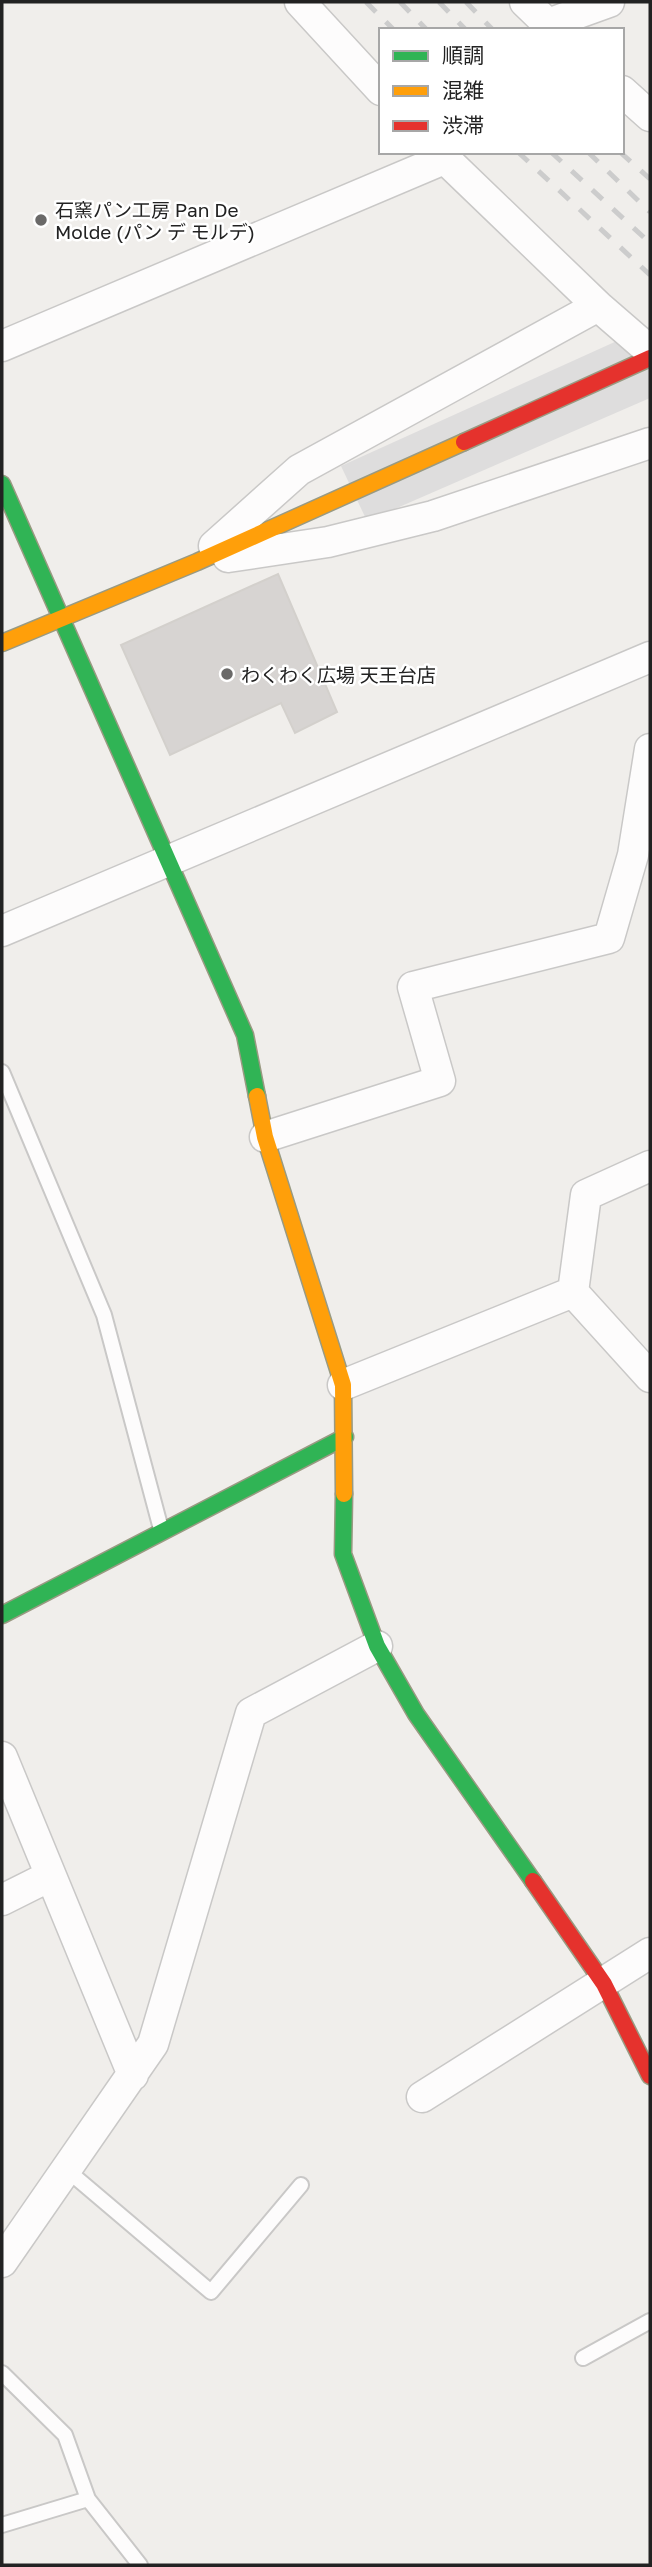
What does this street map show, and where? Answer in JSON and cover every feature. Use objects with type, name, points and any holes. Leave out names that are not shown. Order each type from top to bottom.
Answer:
[{"type":"street","points":[[300,2],[379,88]]},
{"type":"street","points":[[524,2],[551,27],[609,2]]},
{"type":"street","points":[[624,93],[650,116]]},
{"type":"street","points":[[2,346],[441,156],[598,306],[650,351]]},
{"type":"street","points":[[197,562],[299,470],[598,306]]},
{"type":"street","points":[[2,643],[197,562],[650,358]]},
{"type":"street","points":[[197,562],[328,542],[433,516],[650,443]]},
{"type":"street","points":[[2,484],[244,1035],[265,1137],[342,1385],[345,1437],[343,1554],[377,1646],[416,1714],[604,1983],[650,2076]]},
{"type":"street","points":[[2,931],[650,657]]},
{"type":"street","points":[[265,1137],[440,1081],[413,986],[609,938],[634,855],[650,749]]},
{"type":"street","points":[[650,1166],[586,1195],[573,1292],[650,1377]]},
{"type":"street","points":[[342,1385],[573,1292]]},
{"type":"street","points":[[2,1615],[345,1437]]},
{"type":"street","points":[[2,2262],[153,2044],[251,1713],[377,1646]]},
{"type":"street","points":[[2,1757],[133,2075]]},
{"type":"street","points":[[2,1900],[50,1876]]},
{"type":"street","points":[[422,2096],[650,1953]]},
{"type":"lane","points":[[2,1072],[104,1315],[162,1532]]},
{"type":"lane","points":[[67,2170],[211,2292],[301,2185]]},
{"type":"lane","points":[[583,2358],[650,2321]]},
{"type":"lane","points":[[2,2373],[65,2435],[88,2499],[140,2565]]},
{"type":"lane","points":[[2,2525],[88,2499]]},
{"type":"pier","points":[[650,326],[650,398],[367,521],[341,466]]},
{"type":"building","name":"わくわく広場 天王台店","points":[[278,574],[337,712],[295,733],[281,703],[170,755],[121,645]]},
{"type":"railway","points":[[366,2],[392,28]]},
{"type":"railway","points":[[400,2],[425,28]]},
{"type":"railway","points":[[439,2],[464,28]]},
{"type":"railway","points":[[466,2],[491,28]]},
{"type":"railway","points":[[520,154],[650,275]]},
{"type":"railway","points":[[553,154],[650,243]]},
{"type":"railway","points":[[590,154],[650,212]]},
{"type":"railway","points":[[622,154],[650,179]]},
{"type":"traffic: fast","points":[[2,484],[245,1035],[257,1096]]},
{"type":"traffic: fast","points":[[2,1615],[345,1437]]},
{"type":"traffic: fast","points":[[344,1494],[343,1554],[377,1646],[416,1714],[533,1881]]},
{"type":"traffic: slow","points":[[2,643],[197,562],[464,442]]},
{"type":"traffic: slow","points":[[257,1096],[265,1137],[343,1385],[344,1494]]},
{"type":"traffic: jam","points":[[464,442],[650,358]]},
{"type":"traffic: jam","points":[[533,1881],[604,1984],[650,2076]]},
{"type":"place","name":"石窯パン工房 Pan De Molde (パン デ モルデ)","points":[[41,220]]},
{"type":"place","name":"わくわく広場 天王台店","points":[[227,674]]}]
